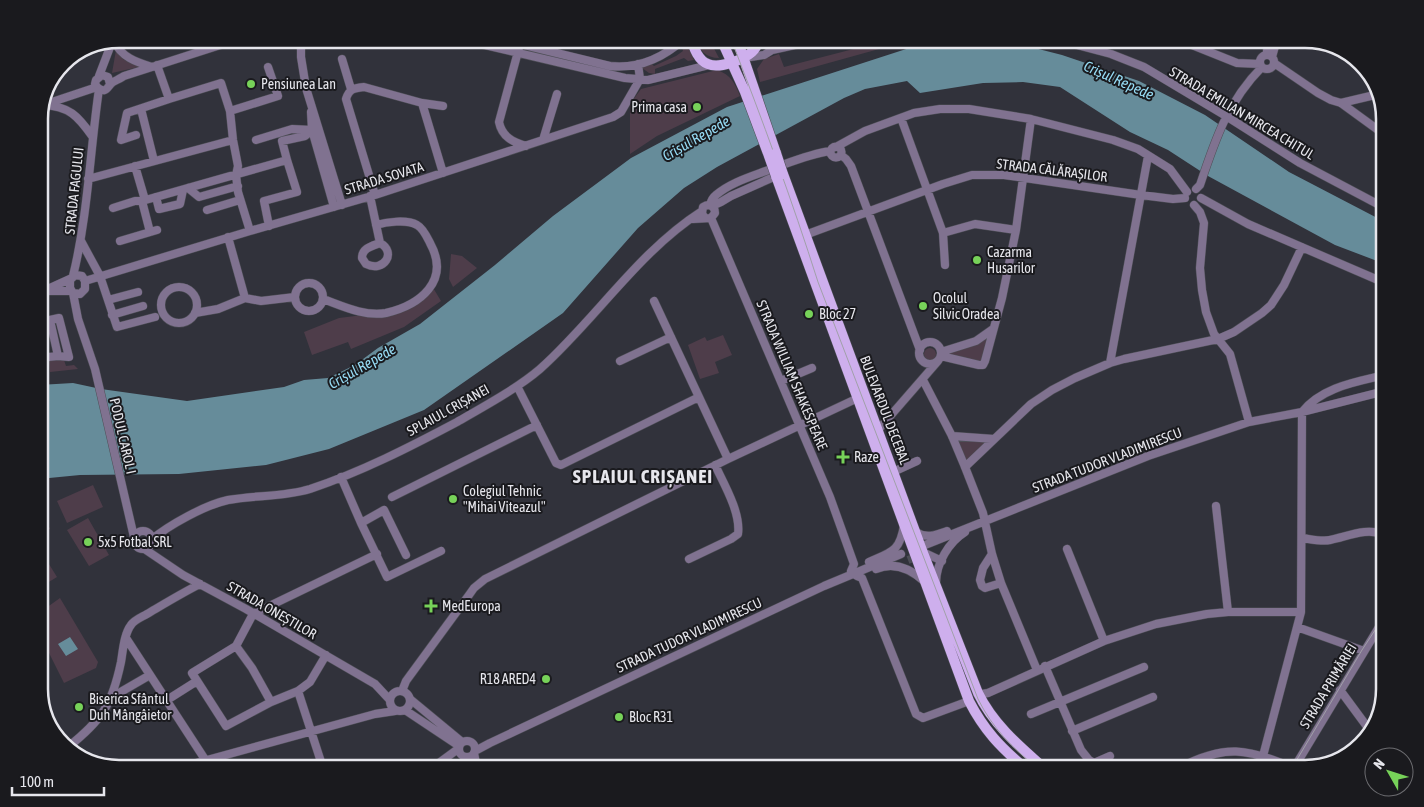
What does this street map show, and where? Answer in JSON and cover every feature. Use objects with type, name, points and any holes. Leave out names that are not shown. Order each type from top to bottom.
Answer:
[{"type":"main road","points":[[695,48],[700,58],[709,65],[722,65],[743,58],[755,48]]},
{"type":"main road","name":"BULEVARDUL DECEBAL","points":[[725,48],[731,62],[750,90]]},
{"type":"main road","name":"BULEVARDUL DECEBAL","points":[[740,48],[750,90],[779,175],[904,523],[982,695],[999,726],[1035,760]]},
{"type":"main road","name":"BULEVARDUL DECEBAL","points":[[779,175],[805,235],[916,532],[969,701],[995,741],[1016,760]]},
{"type":"street","points":[[117,48],[133,61],[155,66]]},
{"type":"street","points":[[50,103],[80,93],[103,82],[211,48]]},
{"type":"street","points":[[301,48],[303,72],[315,129],[338,206]]},
{"type":"street","points":[[497,48],[624,78],[653,79],[709,65]]},
{"type":"street","points":[[519,48],[499,122],[500,129],[509,139],[526,146]]},
{"type":"street","points":[[545,48],[610,66],[629,67],[652,60],[672,48]]},
{"type":"street","points":[[743,58],[764,55],[772,50],[781,48]]},
{"type":"street","name":"STRADA EMILIAN MIRCEA CHITUL","points":[[1088,48],[1111,54],[1144,67],[1224,120],[1376,203]]},
{"type":"street","points":[[1199,48],[1237,63],[1261,66],[1266,69],[1270,69],[1274,48]]},
{"type":"street","points":[[1267,48],[1271,58],[1318,93],[1341,103],[1376,128]]},
{"type":"street","name":"STRADA FAGULUI","points":[[76,308],[85,289],[78,278],[79,253],[93,133],[111,49]]},
{"type":"street","points":[[1194,205],[1199,203],[1201,198],[1198,187],[1212,148],[1232,104],[1261,66],[1261,58],[1271,58]]},
{"type":"street","points":[[342,59],[351,89]]},
{"type":"street","points":[[638,64],[640,79]]},
{"type":"street","points":[[1248,64],[1252,77]]},
{"type":"street","points":[[155,66],[169,99]]},
{"type":"street","points":[[230,111],[278,96],[268,67]]},
{"type":"street","name":"STRADA SOVATA","points":[[48,289],[78,278],[100,276],[338,206],[613,117],[621,112],[640,79]]},
{"type":"street","points":[[136,135],[121,140],[127,113],[221,83],[230,111],[238,166],[236,175],[240,200],[250,231]]},
{"type":"street","points":[[380,243],[372,195],[346,99],[348,92],[351,89],[364,87],[422,103],[443,106]]},
{"type":"street","points":[[543,140],[558,94]]},
{"type":"street","points":[[1341,103],[1373,96]]},
{"type":"street","points":[[422,103],[443,173]]},
{"type":"street","points":[[49,106],[70,112],[93,133]]},
{"type":"street","points":[[140,109],[154,161]]},
{"type":"street","points":[[709,211],[712,200],[716,195],[725,188],[744,179],[811,154],[833,149],[866,131],[927,110],[969,109],[1031,119],[1113,140],[1138,149],[1170,169],[1186,195],[1189,204],[1194,205],[1200,212],[1204,224],[1200,257],[1202,290],[1208,318],[1214,334],[1230,354],[1249,422]]},
{"type":"street","points":[[901,118],[943,233],[945,265]]},
{"type":"street","points":[[940,356],[979,366],[983,365],[985,361],[1002,298],[1016,230],[1031,119]]},
{"type":"street","points":[[256,140],[292,129],[315,129]]},
{"type":"street","points":[[269,226],[264,201],[297,192],[282,142],[305,136],[315,129]]},
{"type":"street","points":[[88,179],[233,140]]},
{"type":"street","points":[[833,149],[831,156],[834,158],[841,155],[846,158],[851,166],[869,212],[920,350],[920,356],[923,361],[922,380],[952,436],[965,467],[1001,583],[1036,670]]},
{"type":"street","points":[[1110,363],[1148,156]]},
{"type":"street","points":[[113,208],[287,160]]},
{"type":"street","points":[[120,241],[154,231],[135,166]]},
{"type":"street","points":[[709,211],[731,196],[779,175]]},
{"type":"street","name":"STRADA CĂLĂRAȘILOR","points":[[805,235],[943,184],[972,176],[1004,175],[1173,199],[1186,195]]},
{"type":"street","points":[[186,189],[199,197],[238,186]]},
{"type":"street","points":[[1186,195],[1191,189],[1198,187]]},
{"type":"street","points":[[156,197],[159,209],[180,204],[186,189]]},
{"type":"street","points":[[1201,198],[1248,224],[1376,279]]},
{"type":"street","points":[[207,210],[240,200]]},
{"type":"street","name":"SPLAIUL CRIȘANEI","points":[[147,539],[212,505],[226,501],[278,495],[308,489],[361,470],[458,422],[517,386],[539,369],[587,322],[643,260],[689,219],[709,211]]},
{"type":"street","name":"STRADA WILLIAM SHAKESPEARE","points":[[709,211],[830,497],[855,569],[862,578],[916,714],[924,718],[969,701]]},
{"type":"street","points":[[323,299],[340,306],[371,314],[385,313],[407,306],[425,295],[432,286],[436,270],[436,253],[422,229],[417,224],[408,222],[376,224]]},
{"type":"street","points":[[943,233],[975,224],[1016,230]]},
{"type":"street","points":[[228,238],[246,298]]},
{"type":"street","points":[[81,241],[100,276],[116,326],[119,328],[155,317]]},
{"type":"street","points":[[965,467],[1031,404],[1074,378],[1110,363],[1218,339],[1234,332],[1271,305],[1284,285],[1302,247]]},
{"type":"street","points":[[79,253],[88,254]]},
{"type":"street","name":"STRADA FAGULUI","points":[[76,308],[70,282],[78,278]]},
{"type":"street","points":[[307,282],[314,283],[320,287],[323,293],[323,299],[319,307],[306,311],[296,303],[295,296],[297,288],[307,282]]},
{"type":"street","points":[[195,313],[197,302],[191,291],[186,288],[174,288],[165,294],[162,300],[162,311],[170,320],[175,322],[186,321],[195,313],[218,308],[246,298],[261,301],[295,296]]},
{"type":"street","name":"STRADA SOVATA","points":[[48,292],[72,292]]},
{"type":"street","points":[[72,292],[78,295],[82,293]]},
{"type":"street","points":[[108,300],[138,292]]},
{"type":"street","points":[[654,301],[728,459]]},
{"type":"street","points":[[112,315],[143,306]]},
{"type":"street","name":"PODUL CAROL I","points":[[76,308],[81,331],[95,369],[134,537]]},
{"type":"street","points":[[48,357],[69,357],[59,318],[50,320],[58,356]]},
{"type":"street","points":[[923,361],[929,364],[940,356],[976,341],[993,329]]},
{"type":"street","points":[[620,361],[671,337]]},
{"type":"street","points":[[878,430],[922,380],[940,356],[939,346],[931,342],[925,343],[920,350]]},
{"type":"street","points":[[781,381],[812,368]]},
{"type":"street","points":[[1263,756],[1301,612],[1302,412],[1315,399],[1327,392],[1354,382],[1376,377]]},
{"type":"street","points":[[517,386],[558,465],[699,396]]},
{"type":"street","name":"STRADA TUDOR VLADIMIRESCU","points":[[942,561],[925,549],[981,523],[1148,456],[1249,422],[1302,412],[1376,393]]},
{"type":"street","points":[[400,691],[474,588],[485,579],[728,459],[858,398]]},
{"type":"street","points":[[392,497],[537,425]]},
{"type":"street","points":[[952,436],[994,439]]},
{"type":"street","points":[[893,472],[917,461]]},
{"type":"street","points":[[689,559],[738,534],[739,527],[731,498],[715,466]]},
{"type":"street","points":[[340,477],[388,577],[442,551]]},
{"type":"street","points":[[1216,506],[1228,612]]},
{"type":"street","points":[[361,523],[384,510],[406,555]]},
{"type":"street","points":[[129,516],[147,539]]},
{"type":"street","points":[[844,578],[849,578],[855,569],[896,548],[901,541],[904,523]]},
{"type":"street","points":[[855,569],[896,566],[910,570],[932,584],[947,550],[966,531],[981,523]]},
{"type":"street","points":[[916,532],[923,536],[934,535],[981,523]]},
{"type":"street","points":[[138,532],[147,539],[138,547],[134,537],[138,532]]},
{"type":"street","points":[[1302,538],[1328,540],[1340,536],[1376,532]]},
{"type":"street","name":"STRADA ONEȘTILOR","points":[[147,539],[156,557],[183,576],[375,684],[400,691]]},
{"type":"street","points":[[1067,549],[1104,640]]},
{"type":"street","points":[[326,655],[310,682],[298,691],[271,702],[226,726],[192,673],[236,646],[253,614],[376,554]]},
{"type":"street","name":"STRADA TUDOR VLADIMIRESCU","points":[[466,749],[490,742],[631,675],[901,554]]},
{"type":"street","points":[[992,554],[983,568],[980,580],[985,588],[1001,583]]},
{"type":"street","points":[[74,743],[91,728],[104,713],[112,697],[131,624],[200,584]]},
{"type":"street","points":[[982,695],[1104,640],[1156,624],[1228,612],[1301,612]]},
{"type":"street","points":[[1297,627],[1364,651]]},
{"type":"street","name":"STRADA PRIMĂRIEI","points":[[1298,760],[1376,632]]},
{"type":"street","points":[[126,638],[205,760]]},
{"type":"street","points":[[236,646],[252,668],[271,702]]},
{"type":"street","points":[[1046,666],[1072,731],[1081,750],[1089,760]]},
{"type":"street","points":[[1031,714],[1144,667]]},
{"type":"street","points":[[112,697],[150,675]]},
{"type":"street","points":[[167,700],[197,681]]},
{"type":"street","name":"STRADA ONEȘTILOR","points":[[375,684],[389,700]]},
{"type":"street","points":[[1340,690],[1366,725]]},
{"type":"street","points":[[298,691],[320,760]]},
{"type":"street","points":[[375,714],[389,700],[393,693],[400,691],[407,694],[410,699],[466,749],[472,760]]},
{"type":"street","points":[[1072,731],[1152,697]]},
{"type":"street","points":[[210,760],[375,714],[395,711],[402,712],[409,706],[410,699]]},
{"type":"street","points":[[389,700],[391,708],[395,711]]},
{"type":"street","points":[[405,710],[466,749],[469,760]]},
{"type":"street","name":"STRADA TUDOR VLADIMIRESCU","points":[[466,749],[490,742]]},
{"type":"street","points":[[446,760],[466,749]]},
{"type":"street","points":[[1196,760],[1221,752],[1242,752],[1273,760]]},
{"type":"street","points":[[1101,760],[1110,756]]},
{"type":"shaded area","points":[[682,48],[688,48],[694,60],[688,61],[684,58],[655,69],[655,74],[649,73],[642,68],[651,63],[654,66],[683,51]]},
{"type":"shaded area","points":[[700,48],[714,48],[719,58],[710,57]]},
{"type":"shaded area","points":[[857,48],[883,48],[760,82],[757,69],[764,59],[779,54],[784,67]]},
{"type":"shaded area","points":[[116,50],[123,59],[139,67],[112,73]]},
{"type":"shaded area","points":[[717,70],[726,74],[732,80],[740,96],[657,136],[630,154],[630,104],[641,89]]},
{"type":"shaded area","points":[[451,254],[462,256],[477,268],[453,287],[449,279]]},
{"type":"shaded area","points":[[432,286],[441,301],[404,327],[351,349],[348,342],[312,355],[304,332],[339,318],[371,314],[407,306]]},
{"type":"shaded area","points":[[993,329],[983,365],[941,352],[953,349]]},
{"type":"shaded area","points":[[723,335],[732,355],[715,362],[719,373],[700,379],[688,345],[705,337],[707,341]]},
{"type":"shaded area","points":[[932,348],[935,349],[935,359],[928,360],[925,359],[924,352],[925,349]]},
{"type":"shaded area","points":[[49,357],[63,357],[66,366],[74,365],[78,369],[50,372]]},
{"type":"shaded area","points":[[952,436],[994,439],[965,467]]},
{"type":"shaded area","name":"5x5 Fotbal SRL","points":[[93,485],[103,507],[67,523],[57,501]]},
{"type":"shaded area","name":"5x5 Fotbal SRL","points":[[88,518],[109,555],[89,566],[67,530]]},
{"type":"shaded area","points":[[48,562],[57,577],[48,582]]},
{"type":"shaded area","points":[[60,598],[98,662],[96,668],[64,683],[48,651],[48,607]]},
{"type":"water","name":"Crișul Repede","points":[[909,48],[1035,48],[1062,55],[1139,81],[1205,115],[1289,172],[1376,217],[1376,261],[1335,245],[1208,176],[1168,150],[1130,132],[1060,87],[1023,82],[983,83],[920,93],[907,81],[865,89],[844,98],[717,167],[684,188],[638,228],[563,313],[424,410],[329,449],[266,465],[179,474],[80,475],[48,478],[48,384],[73,383],[101,389],[187,401],[284,387],[304,380],[328,378],[355,365],[378,348],[420,324],[553,216],[631,158],[727,107]]},
{"type":"water","points":[[70,637],[78,649],[66,656],[58,644]]},
{"type":"tunnel","points":[[908,560],[921,555]]},
{"type":"tram line","points":[[734,48],[798,221],[818,282],[978,699],[1004,737],[1027,760]]},
{"type":"tram line","points":[[1297,760],[1376,629]]},
{"type":"place","name":"Pensiunea Lan","points":[[251,84]]},
{"type":"place","name":"Prima casa","points":[[697,107]]},
{"type":"place","name":"Cazarma Husarilor","points":[[977,260]]},
{"type":"place","name":"Ocolul Silvic Oradea","points":[[923,306]]},
{"type":"place","name":"Bloc 27","points":[[809,314]]},
{"type":"place","name":"Raze","points":[[843,457]]},
{"type":"place","name":"Colegiul Tehnic \"Mihai Viteazul\"","points":[[453,499]]},
{"type":"place","name":"5x5 Fotbal SRL","points":[[88,542]]},
{"type":"place","name":"MedEuropa","points":[[431,606]]},
{"type":"place","name":"R18 ARED4","points":[[546,679]]},
{"type":"place","name":"Biserica Sfântul Duh Mângâietor","points":[[79,707]]},
{"type":"place","name":"Bloc R31","points":[[619,717]]},
{"type":"district","name":"SPLAIUL CRIȘANEI","points":[[643,476]]}]
